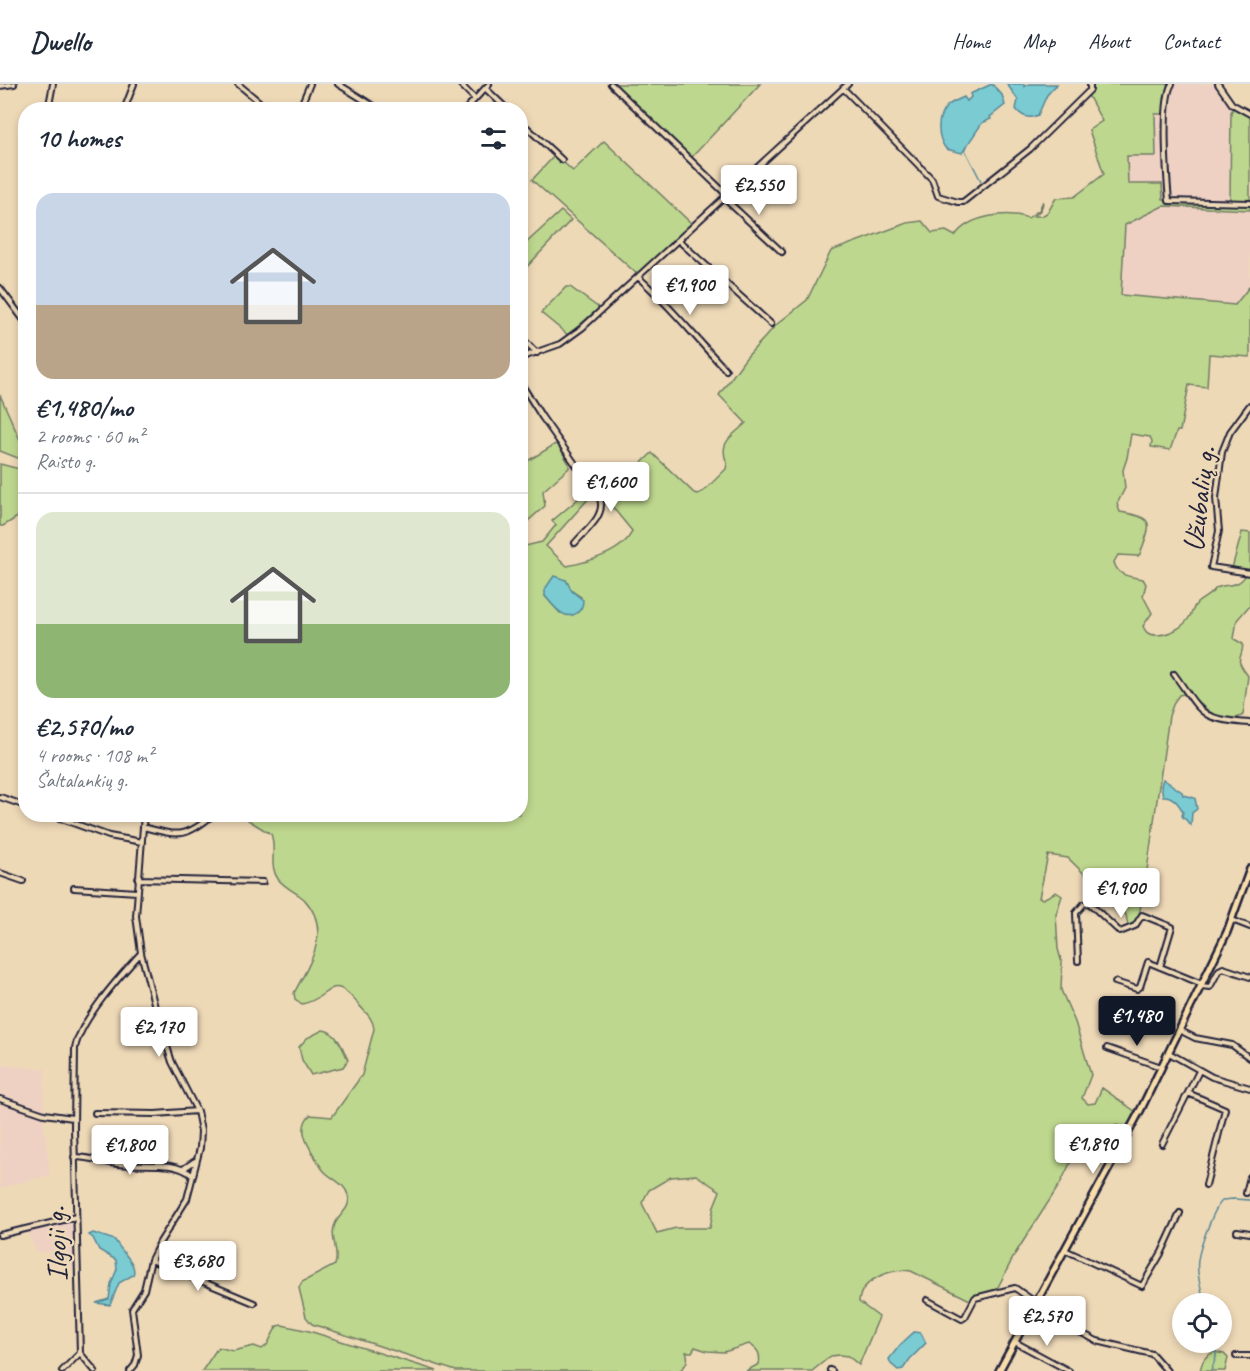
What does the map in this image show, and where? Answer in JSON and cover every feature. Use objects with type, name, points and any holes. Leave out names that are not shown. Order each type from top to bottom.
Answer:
[{"type":"main road","points":[[999,1371],[1162,1068],[1232,920],[1250,869]]},
{"type":"street","points":[[0,86],[14,84]]},
{"type":"street","points":[[50,102],[53,84]]},
{"type":"street","points":[[127,102],[134,84]]},
{"type":"street","points":[[238,84],[259,102]]},
{"type":"street","points":[[302,102],[310,84]]},
{"type":"street","points":[[338,84],[367,102]]},
{"type":"street","points":[[460,84],[475,99]]},
{"type":"street","points":[[611,84],[782,252]]},
{"type":"street","points":[[528,356],[554,347],[571,337],[848,84]]},
{"type":"street","points":[[843,88],[932,179],[938,196],[963,202],[1030,150],[1090,90],[1090,84]]},
{"type":"street","points":[[1172,84],[1168,95],[1167,117],[1169,201],[1250,203]]},
{"type":"street","points":[[1218,84],[1232,104],[1250,114]]},
{"type":"street","points":[[472,102],[487,86],[501,102]]},
{"type":"street","points":[[528,128],[562,160]]},
{"type":"street","points":[[678,240],[771,324]]},
{"type":"street","points":[[638,277],[663,299],[692,335],[726,370]]},
{"type":"street","points":[[0,288],[18,312]]},
{"type":"street","points":[[528,344],[537,353]]},
{"type":"street","points":[[528,394],[602,505],[600,514],[575,543]]},
{"type":"street","name":"Užubalių g.","points":[[1250,405],[1230,432],[1222,452],[1216,498],[1219,531],[1211,567],[1250,573]]},
{"type":"street","points":[[1174,674],[1207,716],[1224,721],[1250,723]]},
{"type":"street","points":[[0,797],[18,804]]},
{"type":"street","points":[[70,822],[109,836],[142,842]]},
{"type":"street","points":[[130,1371],[138,1355],[131,1312],[133,1305],[144,1290],[151,1260],[166,1229],[187,1199],[200,1148],[201,1131],[197,1111],[174,1067],[157,1015],[141,953],[136,916],[143,822]]},
{"type":"street","points":[[143,827],[171,834],[181,834],[205,822]]},
{"type":"street","points":[[0,873],[23,881]]},
{"type":"street","points":[[138,879],[263,882]]},
{"type":"street","points":[[74,888],[137,892]]},
{"type":"street","points":[[1078,961],[1076,913],[1084,904],[1089,903],[1120,932],[1135,926],[1142,915],[1172,927],[1160,967]]},
{"type":"street","points":[[1232,920],[1250,927]]},
{"type":"street","name":"Ilgoji g.","points":[[80,1353],[73,1118],[75,1048],[78,1035],[113,986],[141,953]]},
{"type":"street","points":[[1115,982],[1137,989],[1140,987],[1148,962],[1210,987],[1219,970],[1223,968],[1250,977]]},
{"type":"street","points":[[1179,1030],[1195,1038],[1232,1045],[1250,1058]]},
{"type":"street","points":[[1107,1048],[1162,1068]]},
{"type":"street","points":[[1168,1053],[1221,1081],[1250,1088]]},
{"type":"street","points":[[1162,1144],[1199,1071]]},
{"type":"street","points":[[1188,1093],[1225,1109],[1206,1185]]},
{"type":"street","points":[[0,1099],[44,1114],[73,1118]]},
{"type":"street","points":[[95,1113],[155,1114],[197,1111]]},
{"type":"street","points":[[75,1157],[118,1164],[183,1169],[193,1176]]},
{"type":"street","points":[[183,1169],[196,1160]]},
{"type":"street","points":[[1246,1193],[1250,1177]]},
{"type":"street","points":[[1065,1250],[1142,1286],[1162,1252],[1180,1213]]},
{"type":"street","points":[[0,1234],[76,1216]]},
{"type":"street","points":[[1237,1231],[1250,1233]]},
{"type":"street","points":[[151,1260],[254,1303]]},
{"type":"street","points":[[927,1300],[962,1319],[975,1298],[1002,1290],[1017,1289],[1072,1328],[1097,1341],[1152,1354],[1167,1371]]},
{"type":"street","points":[[1015,1342],[1070,1371]]},
{"type":"street","points":[[62,1371],[80,1353],[95,1371]]},
{"type":"street","points":[[1236,1356],[1250,1356]]},
{"type":"shaded area","points":[[1168,84],[1216,84],[1234,107],[1231,112],[1230,201],[1162,199],[1162,184],[1128,184],[1127,156],[1156,156],[1155,114],[1165,114]]},
{"type":"shaded area","points":[[1163,206],[1250,210],[1250,286],[1235,305],[1121,295],[1125,225]]},
{"type":"shaded area","points":[[0,1065],[45,1069],[43,1119],[50,1175],[0,1188]]},
{"type":"shaded area","points":[[71,1219],[74,1223],[76,1268],[49,1263],[49,1251],[37,1253],[27,1230]]},
{"type":"green space","points":[[615,84],[760,84],[691,158]]},
{"type":"green space","points":[[1094,84],[1168,84],[1165,114],[1155,114],[1156,156],[1127,156],[1128,184],[1162,184],[1163,199],[1230,200],[1231,112],[1234,107],[1250,116],[1250,210],[1163,206],[1125,225],[1121,295],[1235,305],[1250,286],[1250,357],[1209,354],[1207,387],[1189,385],[1180,431],[1177,431],[1170,450],[1151,447],[1150,437],[1131,434],[1123,470],[1125,488],[1117,504],[1120,512],[1145,520],[1148,529],[1138,556],[1118,555],[1114,562],[1121,573],[1143,579],[1146,584],[1143,596],[1152,613],[1143,626],[1149,634],[1163,634],[1177,629],[1184,623],[1197,603],[1216,588],[1237,583],[1243,578],[1246,574],[1232,568],[1242,532],[1250,533],[1250,605],[1237,620],[1234,639],[1243,644],[1240,662],[1248,676],[1243,715],[1228,719],[1220,717],[1207,710],[1189,693],[1179,695],[1174,702],[1169,716],[1146,877],[1139,916],[1135,925],[1128,926],[1126,915],[1068,858],[1048,855],[1039,898],[1043,899],[1056,892],[1062,896],[1056,914],[1058,949],[1062,963],[1061,990],[1075,1022],[1091,1075],[1082,1098],[1088,1104],[1095,1103],[1102,1088],[1136,1112],[1128,1128],[1116,1125],[1105,1134],[1086,1131],[1060,1184],[1015,1254],[997,1289],[975,1296],[972,1301],[911,1271],[886,1273],[871,1281],[861,1294],[859,1302],[879,1317],[859,1365],[848,1356],[839,1355],[831,1356],[812,1371],[746,1371],[759,1364],[760,1360],[758,1352],[749,1344],[724,1352],[707,1351],[695,1347],[692,1352],[686,1352],[686,1363],[678,1371],[456,1371],[312,1324],[306,1317],[299,1288],[302,1282],[335,1265],[333,1229],[349,1200],[344,1188],[320,1165],[306,1141],[304,1125],[310,1115],[332,1117],[362,1075],[374,1029],[369,1016],[342,989],[330,989],[312,1001],[302,1004],[295,999],[294,993],[316,946],[317,923],[313,911],[304,899],[284,885],[275,874],[271,834],[251,822],[528,822],[528,545],[542,542],[556,525],[552,521],[590,489],[592,494],[590,497],[546,546],[567,566],[595,559],[621,545],[632,531],[605,498],[652,453],[694,493],[704,491],[726,469],[725,445],[731,436],[746,423],[719,395],[745,359],[776,325],[807,300],[831,251],[907,223],[922,221],[932,233],[946,231],[955,236],[969,224],[988,216],[1010,215],[1028,218],[1039,210],[1043,201],[1039,212],[1034,216],[1043,215],[1048,212],[1056,198],[1074,197],[1104,174],[1089,130],[1102,121],[1088,95]],"holes":[[[566,580],[572,591],[581,597],[560,613],[545,596]],[[696,1175],[720,1191],[714,1206],[710,1228],[676,1228],[657,1233],[642,1203],[649,1190],[671,1177]]]},
{"type":"green space","points":[[604,141],[692,224],[637,274],[532,180],[555,155],[573,171]]},
{"type":"green space","points":[[561,211],[571,220],[528,266],[528,241]]},
{"type":"green space","points":[[566,287],[570,287],[599,308],[568,335],[541,313]]},
{"type":"green space","points":[[0,395],[18,435],[18,458],[0,451]]},
{"type":"green space","points":[[557,443],[569,468],[543,491],[545,506],[528,521],[528,461]]},
{"type":"green space","points":[[0,464],[18,468],[18,517],[0,526]]},
{"type":"green space","points":[[323,1030],[332,1033],[348,1060],[343,1067],[311,1075],[302,1060],[299,1047],[307,1038]]},
{"type":"green space","points":[[277,1326],[309,1331],[437,1371],[202,1371],[218,1347],[233,1351],[254,1346],[262,1349],[267,1345]]},
{"type":"green space","points":[[1220,1353],[1228,1358],[1225,1371],[1200,1371],[1204,1359],[1209,1355]]},
{"type":"water","points":[[992,84],[1002,95],[1005,105],[990,117],[991,119],[982,123],[962,153],[946,149],[941,139],[939,122],[946,107],[964,97],[967,101],[971,97],[970,94]]},
{"type":"water","points":[[1007,84],[1024,84],[1024,87],[1029,84],[1057,84],[1047,95],[1038,115],[1028,117],[1020,114],[1016,109],[1018,100]]},
{"type":"water","points":[[554,576],[566,580],[572,591],[583,600],[582,607],[577,613],[563,614],[545,596],[545,589]]},
{"type":"water","points":[[1163,779],[1183,795],[1195,798],[1197,809],[1192,813],[1191,825],[1182,816],[1180,806],[1170,797],[1163,796],[1161,786]]},
{"type":"water","points":[[93,1233],[115,1240],[134,1271],[133,1275],[119,1283],[110,1305],[96,1303],[109,1299],[111,1284],[117,1269],[116,1260],[99,1250],[89,1235]]},
{"type":"water","points":[[914,1332],[921,1333],[926,1343],[903,1369],[898,1370],[889,1359]]},
{"type":"waterway","points":[[965,150],[981,181]]},
{"type":"waterway","points":[[1202,1293],[1198,1272],[1199,1256],[1218,1205],[1223,1200],[1250,1200]]},
{"type":"waterway","points":[[1211,1371],[1216,1353]]}]
